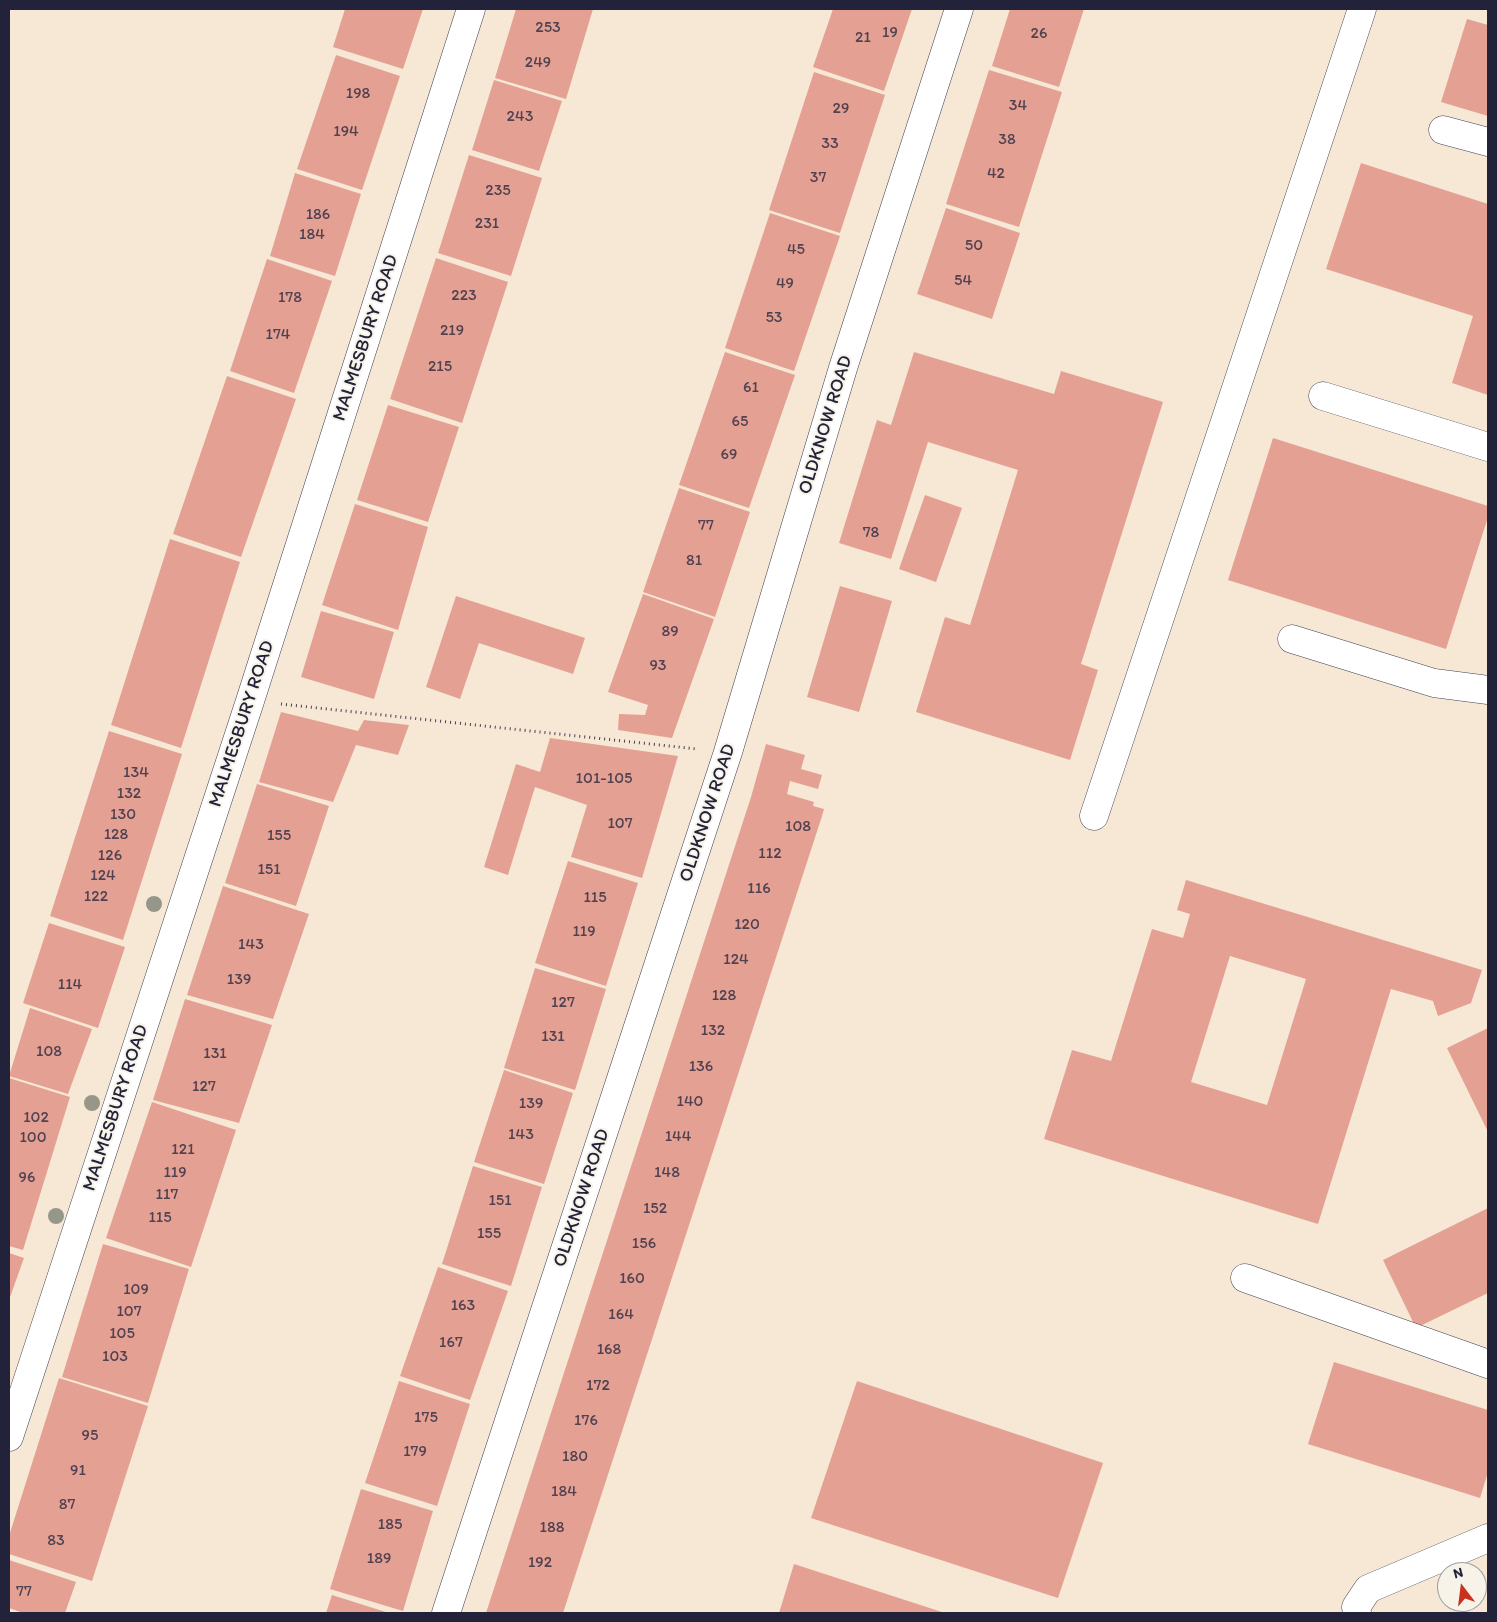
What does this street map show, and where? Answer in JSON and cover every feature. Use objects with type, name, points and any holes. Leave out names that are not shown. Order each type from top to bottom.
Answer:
[{"type":"street","name":"MALMESBURY ROAD","points":[[9,1437],[250,701],[471,9]]},
{"type":"street","name":"OLDKNOW ROAD","points":[[446,1613],[728,752],[843,368],[959,9]]},
{"type":"street","points":[[1094,816],[1362,9]]},
{"type":"street","points":[[1443,130],[1488,142]]},
{"type":"street","points":[[1323,396],[1488,447]]},
{"type":"street","points":[[1292,639],[1434,683],[1488,690]]},
{"type":"street","points":[[1245,1278],[1488,1364]]},
{"type":"street","points":[[1357,1613],[1356,1607],[1368,1589],[1488,1538]]},
{"type":"path","points":[[250,701],[728,752]]},
{"type":"building","points":[[345,9],[423,9],[403,69],[333,47]]},
{"type":"building","points":[[516,9],[593,9],[566,99],[495,78]]},
{"type":"building","points":[[833,9],[912,9],[884,91],[813,67]]},
{"type":"building","points":[[1010,9],[1084,9],[1059,87],[992,66]]},
{"type":"building","points":[[1467,19],[1488,25],[1488,116],[1441,102]]},
{"type":"building","points":[[336,55],[400,76],[362,190],[297,169]]},
{"type":"building","points":[[989,70],[1062,92],[1019,227],[946,204]]},
{"type":"building","points":[[814,72],[885,95],[840,233],[769,210]]},
{"type":"building","points":[[494,80],[562,101],[539,171],[472,150]]},
{"type":"building","points":[[469,155],[542,178],[511,276],[438,253]]},
{"type":"building","points":[[1361,163],[1488,204],[1488,395],[1452,383],[1473,316],[1326,269]]},
{"type":"building","points":[[295,173],[361,194],[335,276],[270,256]]},
{"type":"building","points":[[946,208],[1020,233],[992,319],[917,294]]},
{"type":"building","points":[[770,213],[840,236],[794,371],[725,348]]},
{"type":"building","points":[[436,258],[508,282],[462,423],[390,399]]},
{"type":"building","points":[[267,259],[332,281],[294,393],[230,371]]},
{"type":"building","points":[[725,352],[795,375],[749,508],[679,485]]},
{"type":"building","points":[[914,352],[1054,394],[1061,371],[1163,402],[1081,664],[1098,670],[1070,760],[916,712],[945,617],[970,625],[1018,470],[928,442],[891,559],[839,543],[877,420],[891,425]]},
{"type":"building","points":[[227,376],[296,399],[241,557],[173,534]]},
{"type":"building","points":[[388,405],[459,427],[428,522],[357,500]]},
{"type":"building","points":[[1273,438],[1488,506],[1488,517],[1446,649],[1228,580]]},
{"type":"building","points":[[679,488],[750,512],[715,617],[643,592]]},
{"type":"building","points":[[925,495],[962,508],[936,582],[899,569]]},
{"type":"building","points":[[355,504],[428,527],[398,630],[322,605]]},
{"type":"building","points":[[170,539],[240,562],[181,748],[111,725]]},
{"type":"building","points":[[840,586],[892,601],[859,712],[807,697]]},
{"type":"building","points":[[643,594],[714,619],[672,738],[618,730],[619,714],[645,715],[648,705],[608,692]]},
{"type":"building","points":[[456,596],[585,638],[573,674],[479,643],[460,699],[426,687]]},
{"type":"building","points":[[321,611],[394,632],[374,699],[301,677]]},
{"type":"building","points":[[281,712],[358,731],[364,720],[409,725],[398,755],[356,745],[333,802],[259,782]]},
{"type":"building","points":[[109,731],[182,754],[123,940],[50,916]]},
{"type":"building","points":[[550,738],[678,756],[642,878],[571,857],[587,805],[535,787],[508,875],[484,867],[516,764],[540,772]]},
{"type":"building","points":[[766,744],[805,755],[801,769],[822,775],[818,789],[790,781],[787,794],[814,802],[813,806],[824,809],[822,816],[563,1613],[486,1613],[751,797]]},
{"type":"building","points":[[257,784],[329,806],[296,906],[225,883]]},
{"type":"building","points":[[568,861],[638,883],[606,986],[535,963]]},
{"type":"building","points":[[1186,880],[1482,970],[1471,1003],[1438,1016],[1433,1001],[1391,989],[1318,1224],[1044,1139],[1072,1050],[1111,1061],[1152,929],[1183,938],[1190,914],[1177,910]],"holes":[[[1230,956],[1306,979],[1267,1105],[1191,1082]]]},
{"type":"building","points":[[223,886],[309,914],[273,1019],[187,995]]},
{"type":"building","points":[[49,923],[125,947],[98,1028],[23,1003]]},
{"type":"building","points":[[535,968],[606,989],[575,1090],[504,1068]]},
{"type":"building","points":[[185,999],[272,1025],[239,1123],[153,1100]]},
{"type":"building","points":[[30,1008],[92,1029],[68,1094],[9,1076]]},
{"type":"building","points":[[1488,1028],[1488,1132],[1447,1048]]},
{"type":"building","points":[[504,1070],[573,1093],[544,1184],[474,1162]]},
{"type":"building","points":[[9,1078],[70,1097],[23,1250],[9,1246]]},
{"type":"building","points":[[152,1102],[236,1130],[191,1267],[106,1238]]},
{"type":"building","points":[[473,1166],[542,1187],[511,1286],[442,1264]]},
{"type":"building","points":[[1488,1208],[1488,1293],[1416,1328],[1383,1260]]},
{"type":"building","points":[[103,1244],[189,1269],[148,1403],[62,1377]]},
{"type":"building","points":[[9,1253],[24,1258],[9,1300]]},
{"type":"building","points":[[438,1267],[508,1291],[470,1400],[400,1376]]},
{"type":"building","points":[[1334,1362],[1488,1410],[1488,1472],[1480,1498],[1308,1444]]},
{"type":"building","points":[[59,1378],[148,1406],[92,1581],[9,1554],[9,1536]]},
{"type":"building","points":[[399,1381],[470,1404],[437,1506],[365,1483]]},
{"type":"building","points":[[857,1381],[1103,1463],[1058,1598],[811,1518]]},
{"type":"building","points":[[361,1489],[433,1511],[403,1611],[330,1589]]},
{"type":"building","points":[[9,1560],[76,1582],[65,1613],[23,1613],[9,1608]]},
{"type":"building","points":[[794,1564],[945,1613],[779,1613]]},
{"type":"building","points":[[332,1595],[389,1613],[326,1613]]}]
